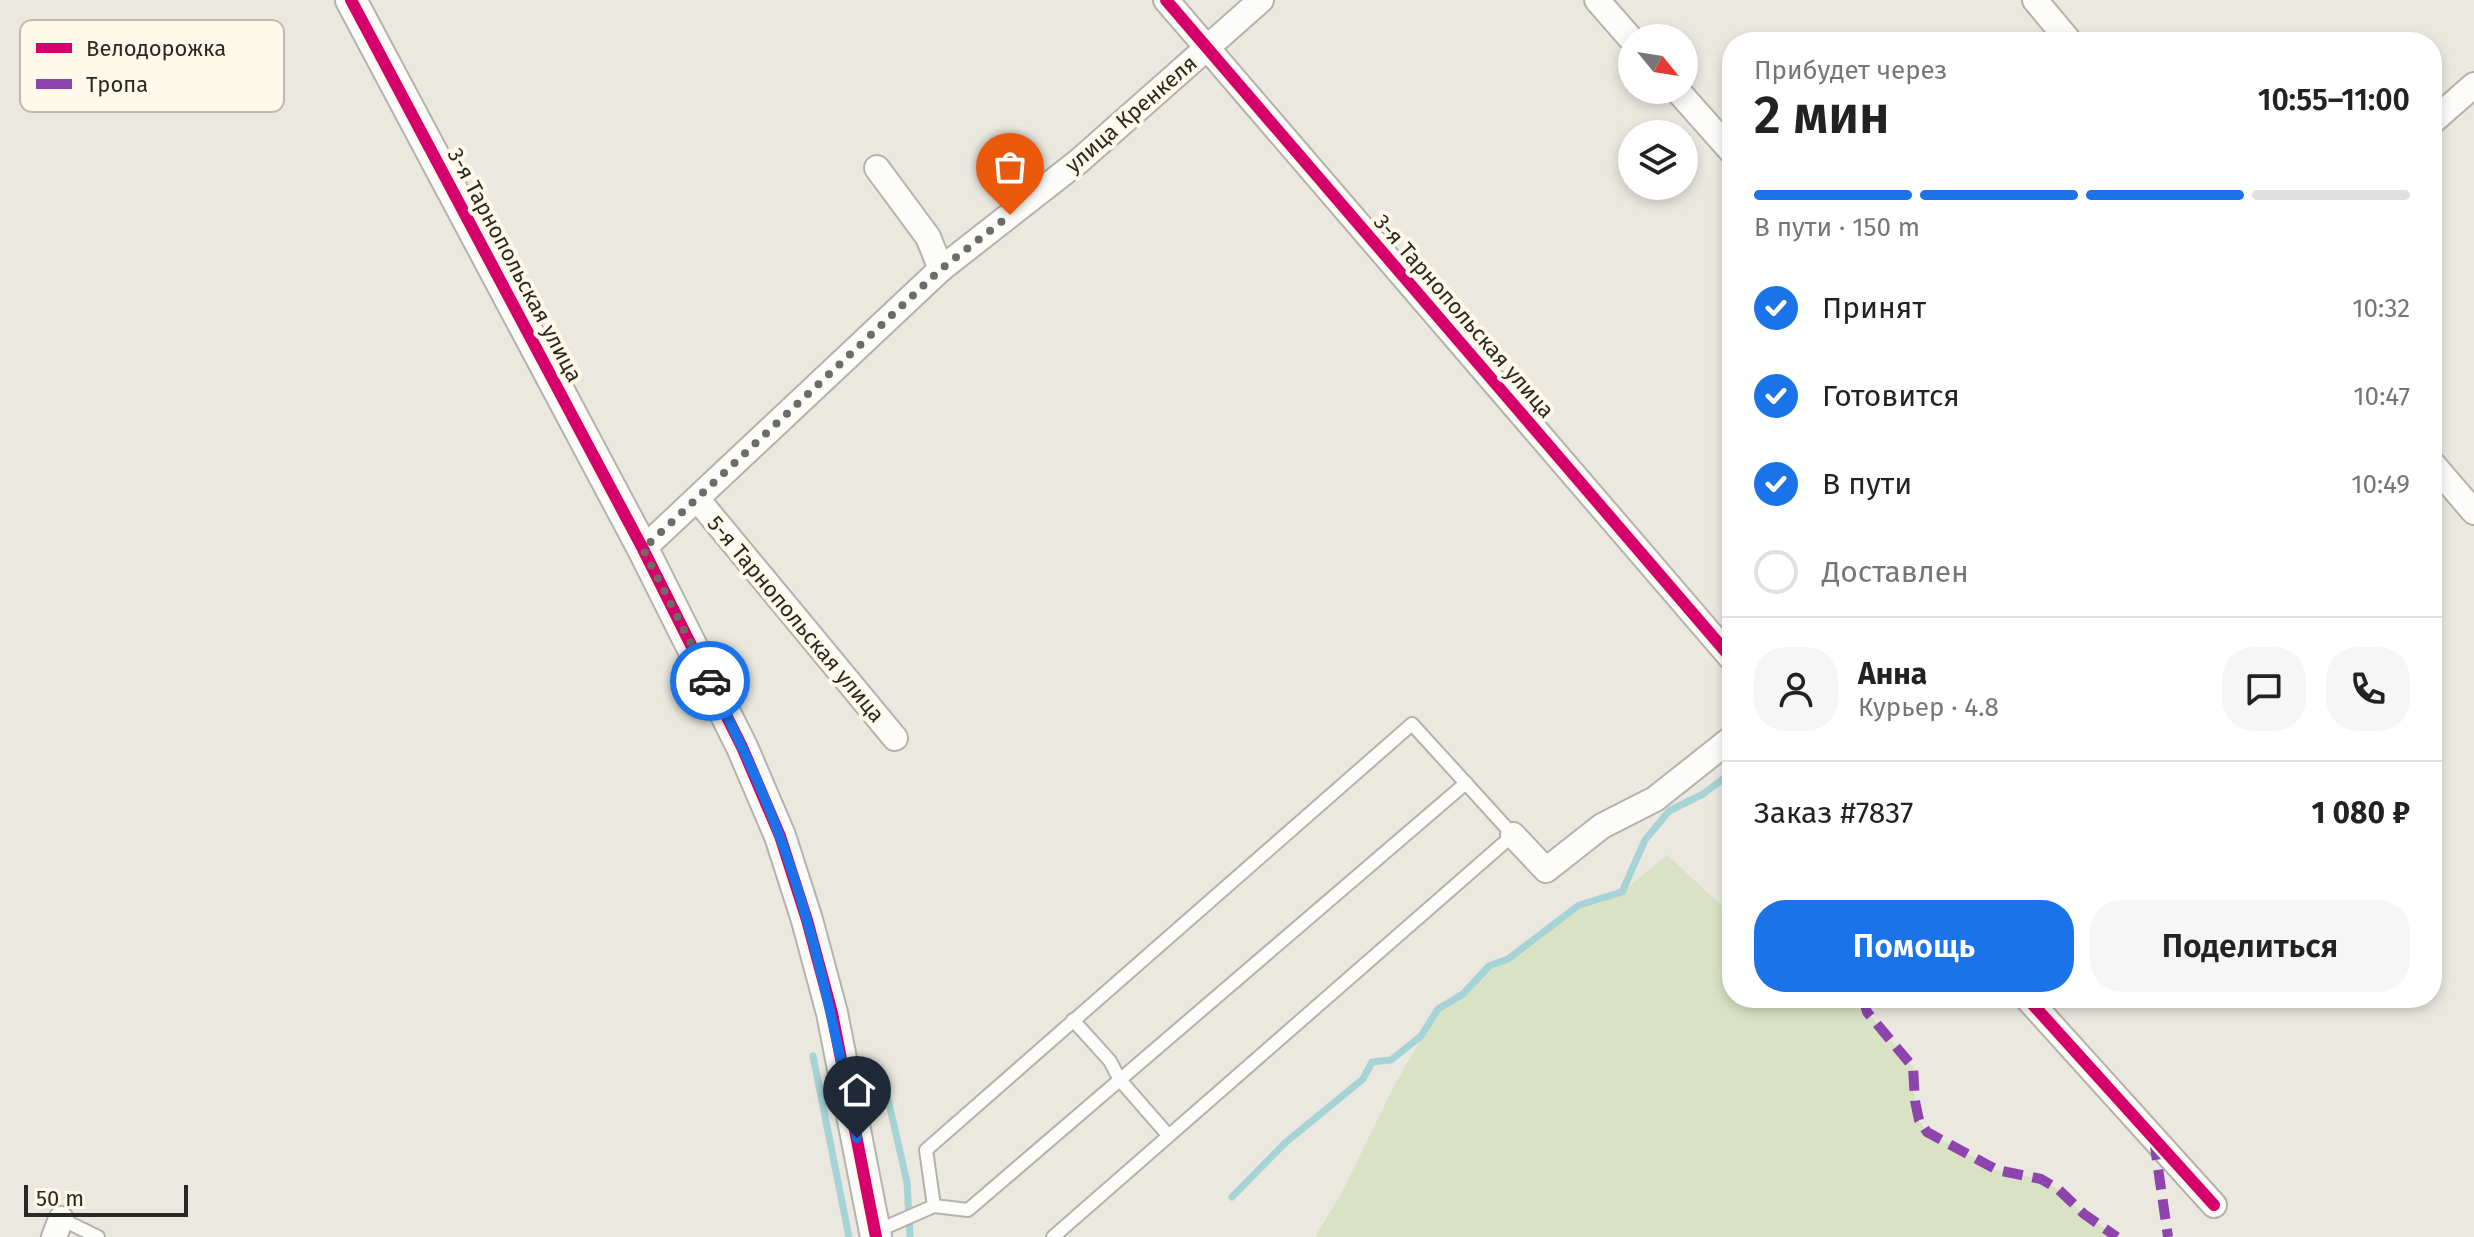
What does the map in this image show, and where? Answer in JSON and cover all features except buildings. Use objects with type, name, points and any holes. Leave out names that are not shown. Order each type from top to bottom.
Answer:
[{"type":"street","name":"3-я Тарнопольская улица","points":[[351,0],[643,549],[742,747],[780,836],[832,1013],[876,1234]]},
{"type":"street","name":"3-я Тарнопольская улица","points":[[1166,0],[1722,647]]},
{"type":"street","name":"улица Кренкеля","points":[[643,549],[941,269],[1079,161],[1261,0]]},
{"type":"street","points":[[1597,0],[1618,24]]},
{"type":"street","points":[[2035,0],[2062,32]]},
{"type":"street","points":[[2442,113],[2474,85]]},
{"type":"street","points":[[1689,104],[1722,141]]},
{"type":"street","points":[[877,168],[928,237],[941,269]]},
{"type":"street","points":[[2442,475],[2474,512]]},
{"type":"street","name":"5-я Тарнопольская улица","points":[[698,500],[895,738]]},
{"type":"street","points":[[1513,835],[1546,870],[1602,826],[1655,799],[1722,746]]},
{"type":"street","points":[[2036,1008],[2214,1205]]},
{"type":"lane","points":[[934,1206],[926,1150],[1412,724],[1513,835],[1053,1237]]},
{"type":"lane","points":[[876,1234],[934,1206],[968,1210],[1466,783]]},
{"type":"lane","points":[[1073,1020],[1110,1061],[1120,1080],[1168,1135]]},
{"type":"lane","points":[[58,1228],[98,1237]]},
{"type":"green space","points":[[1667,855],[1722,906],[1722,1008],[1866,1008],[1913,1067],[1919,1120],[1927,1132],[1997,1170],[2041,1179],[2117,1237],[1315,1237],[1341,1194],[1393,1088],[1438,1009],[1463,994],[1489,966],[1508,959],[1579,905],[1622,892]]},
{"type":"waterway","points":[[1232,1197],[1285,1143],[1363,1079],[1372,1062],[1391,1060],[1421,1036],[1438,1009],[1463,994],[1489,966],[1508,959],[1579,905],[1622,892],[1645,840],[1669,811],[1703,794],[1722,780]]},
{"type":"waterway","points":[[813,1056],[849,1237]]},
{"type":"waterway","points":[[884,1082],[907,1182],[910,1237]]},
{"type":"marked path","points":[[1866,1008],[1913,1067],[1919,1120],[1927,1132],[1997,1170],[2041,1179],[2117,1237]]},
{"type":"marked path","points":[[2154,1140],[2168,1237]]},
{"type":"cycle path","points":[[351,0],[643,549],[742,747],[780,836],[832,1013],[876,1237]]},
{"type":"cycle path","points":[[1166,0],[1722,647]]},
{"type":"cycle path","points":[[2036,1008],[2214,1205]]},
{"type":"way so far","points":[[710,681],[643,549],[941,269],[1010,215]]},
{"type":"route","points":[[710,681],[780,836],[832,1013],[857,1138]]}]
